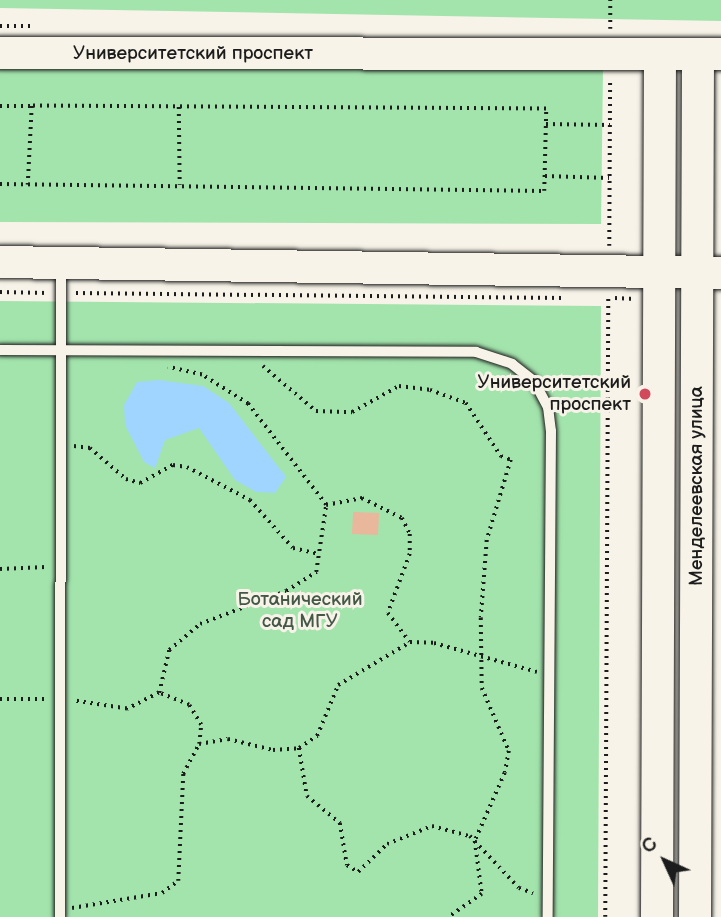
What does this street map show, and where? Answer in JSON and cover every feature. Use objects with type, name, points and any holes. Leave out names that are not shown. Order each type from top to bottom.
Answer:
[{"type":"street","name":"Университетский проспект","points":[[0,53],[710,54]]},
{"type":"street","name":"Менделеевская улица","points":[[695,917],[709,273],[710,54]]},
{"type":"street","name":"Менделеевская улица","points":[[657,917],[660,55]]},
{"type":"street","points":[[0,262],[62,277],[604,290],[660,286],[709,273]]},
{"type":"lane","points":[[60,914],[62,277]]},
{"type":"lane","points":[[0,351],[476,352],[512,364],[534,382],[548,407],[551,431],[548,917]]},
{"type":"path","points":[[605,917],[604,290],[610,178],[610,0]]},
{"type":"path","points":[[0,106],[546,109],[544,191],[0,184]]},
{"type":"path","points":[[28,185],[32,106]]},
{"type":"path","points":[[179,107],[180,185]]},
{"type":"path","points":[[546,124],[610,125]]},
{"type":"path","points":[[545,176],[610,178]]},
{"type":"path","points":[[0,292],[62,277],[580,298]]},
{"type":"path","points":[[604,290],[660,286]]},
{"type":"path","points":[[151,351],[161,363],[202,375],[248,404],[326,505],[316,572],[296,585],[200,624],[169,650],[159,693]]},
{"type":"path","points":[[245,351],[316,411],[352,412],[399,386],[430,390],[466,403],[501,457],[511,460],[487,540],[481,657],[482,688],[509,751],[505,773],[475,841],[482,894],[449,917]]},
{"type":"path","points":[[63,445],[90,448],[126,479],[140,483],[173,465],[187,467],[250,500],[293,548],[318,554]]},
{"type":"path","points":[[326,505],[362,498],[401,518],[410,534],[410,554],[388,613],[410,642]]},
{"type":"path","points":[[0,569],[62,566]]},
{"type":"path","points":[[199,744],[228,739],[273,750],[299,748],[317,736],[338,685],[410,642],[433,643],[550,674]]},
{"type":"path","points":[[0,699],[61,699],[127,709],[159,693],[189,705],[201,725],[199,744],[183,774],[177,881],[162,894],[60,914]]},
{"type":"path","points":[[299,748],[307,796],[340,823],[347,865],[358,872],[387,844],[432,826],[475,841],[519,888],[548,898]]},
{"type":"green space","points":[[0,0],[721,0],[721,21],[0,8]]},
{"type":"green space","points":[[0,68],[603,69],[601,224],[0,222]]},
{"type":"green space","name":"Ботанический сад МГУ","points":[[0,301],[601,306],[598,917],[0,917]]},
{"type":"water","points":[[159,380],[203,386],[229,403],[286,477],[275,493],[256,492],[235,480],[199,428],[165,440],[155,468],[144,462],[125,425],[124,405],[137,382]]},
{"type":"building","points":[[353,512],[379,513],[378,535],[352,534]]},
{"type":"place","name":"Университетский проспект","points":[[645,394]]}]
